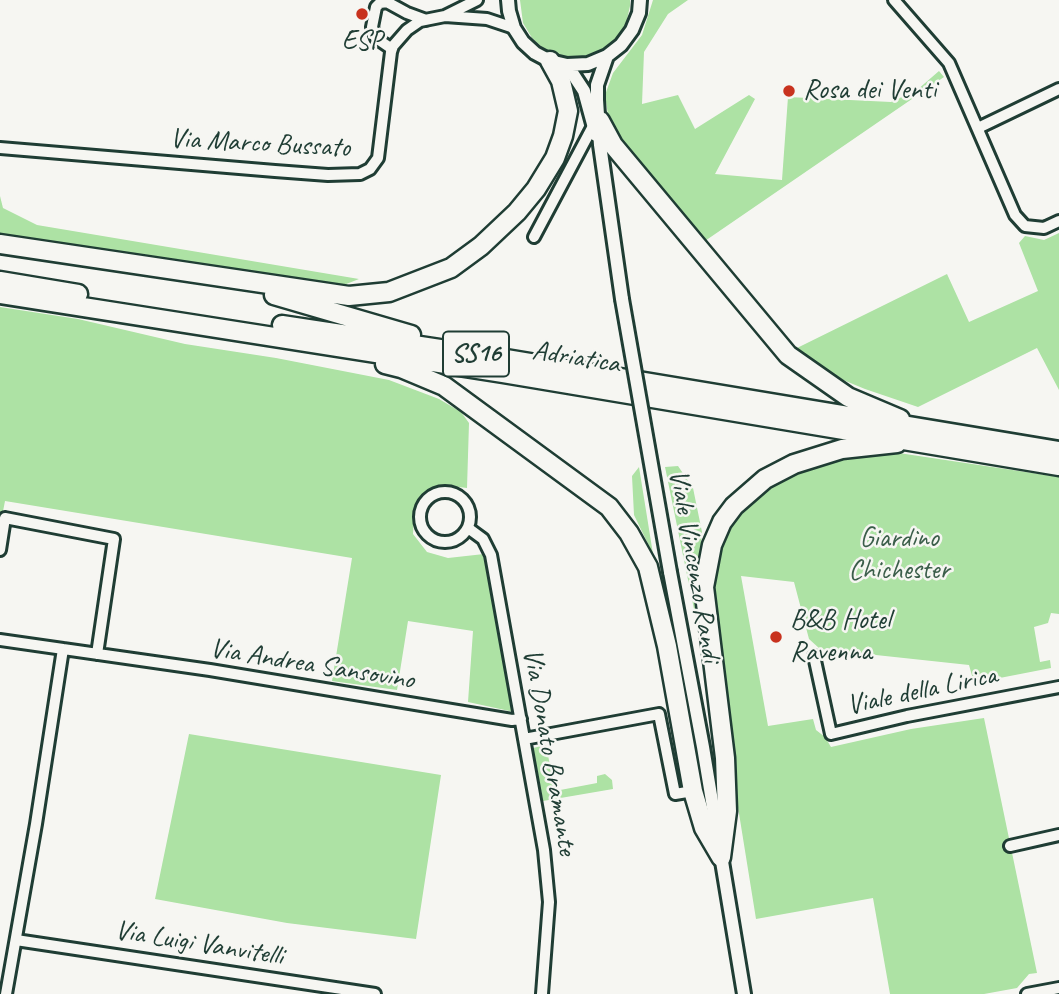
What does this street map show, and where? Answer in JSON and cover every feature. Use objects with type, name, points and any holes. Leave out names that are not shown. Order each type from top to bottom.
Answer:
[{"type":"highway","points":[[0,244],[220,279],[349,296],[389,292],[451,268],[481,246],[517,212],[536,188],[555,158],[568,111],[558,63]]},
{"type":"highway","name":"SS16","points":[[596,124],[788,355],[848,397],[888,412],[912,434],[884,446],[842,449],[794,464],[765,480],[734,506],[722,522],[712,545],[704,587],[725,758],[727,811],[722,857]]},
{"type":"highway","points":[[220,279],[358,320],[506,359]]},
{"type":"highway","name":"Adriatica","points":[[0,281],[506,359],[912,434],[1059,466]]},
{"type":"highway","name":"Adriatica","points":[[0,294],[912,434],[1059,452]]},
{"type":"highway","name":"SS16","points":[[146,316],[171,330],[361,359],[401,368],[444,386],[609,508],[629,533],[648,566],[667,646],[693,791],[704,828],[722,857]]},
{"type":"street","points":[[426,20],[387,2],[376,7],[372,27],[376,38],[392,49],[407,30],[426,20],[445,16],[477,0]]},
{"type":"street","points":[[508,0],[514,28],[523,42],[535,53],[558,63],[587,64],[607,57],[621,45],[632,30],[639,13],[640,0]]},
{"type":"street","points":[[894,0],[949,63],[1015,215],[1025,226],[1044,228],[1059,221]]},
{"type":"street","points":[[445,16],[487,19],[514,28]]},
{"type":"street","name":"Via Marco Bussato","points":[[0,148],[275,171],[360,174],[370,169],[378,158],[392,49]]},
{"type":"street","name":"Viale Vincenzo Randi","points":[[596,124],[597,85],[607,57]]},
{"type":"street","name":"Viale Vincenzo Randi","points":[[558,63],[584,91],[596,124],[622,299],[744,994]]},
{"type":"street","points":[[978,128],[1059,89]]},
{"type":"street","points":[[534,237],[596,124]]},
{"type":"street","name":"Via Donato Bramante","points":[[444,492],[458,496],[464,500],[470,514],[468,528],[449,542],[433,539],[422,528],[421,512],[424,504],[436,494],[444,492]]},
{"type":"street","points":[[0,550],[5,518],[114,539],[97,654]]},
{"type":"street","name":"Via Donato Bramante","points":[[468,528],[482,538],[491,555],[544,850],[549,902],[542,994]]},
{"type":"street","name":"Via Andrea Sansovino","points":[[0,640],[512,720],[521,719]]},
{"type":"street","points":[[6,994],[63,649]]},
{"type":"street","name":"Viale della Lirica","points":[[814,656],[831,733],[1059,687]]},
{"type":"street","points":[[524,739],[659,714],[675,794],[693,791]]},
{"type":"street","points":[[1010,846],[1059,835]]},
{"type":"street","name":"Via Luigi Vanvitelli","points":[[16,940],[375,994]]},
{"type":"street","points":[[1027,994],[1059,988]]},
{"type":"green space","points":[[520,0],[630,0],[630,6],[626,24],[615,40],[600,52],[582,58],[563,57],[545,50],[532,38],[523,23]]},
{"type":"green space","points":[[653,0],[688,0],[668,14],[644,52],[642,104],[678,95],[695,129],[749,95],[755,99],[715,174],[782,180],[788,97],[891,102],[917,90],[939,71],[944,77],[702,243],[626,151],[614,132],[608,115],[605,95],[613,73],[642,35]]},
{"type":"green space","points":[[0,196],[3,208],[37,225],[359,279],[331,290],[0,235]]},
{"type":"green space","points":[[1059,233],[1059,390],[1037,348],[918,407],[831,375],[797,348],[947,274],[969,322],[1038,291],[1019,243],[1025,236],[1044,240]]},
{"type":"green space","points":[[0,307],[78,319],[185,344],[389,380],[439,399],[461,412],[469,423],[467,488],[443,485],[423,494],[414,517],[413,534],[427,552],[448,558],[484,554],[514,712],[468,702],[473,631],[408,621],[397,690],[332,681],[352,558],[5,501],[0,527]]},
{"type":"green space","name":"Giardino Chichester","points":[[892,452],[1059,477],[1059,614],[1051,613],[1048,623],[1034,627],[1040,662],[1050,660],[1051,668],[974,683],[969,665],[820,649],[809,639],[794,582],[741,576],[768,726],[813,719],[816,730],[825,737],[831,747],[911,729],[984,718],[1037,973],[1029,974],[1017,988],[984,994],[890,994],[873,898],[756,919],[732,770],[709,588],[718,550],[737,516],[762,492],[800,469],[845,454]]},
{"type":"green space","points":[[678,466],[693,488],[702,532],[695,614],[665,467]]},
{"type":"green space","points":[[639,467],[653,554],[634,515],[632,476]]},
{"type":"green space","points":[[189,734],[441,775],[416,939],[287,923],[155,899]]},
{"type":"green space","points":[[546,745],[555,791],[597,783],[597,776],[605,774],[612,780],[613,789],[543,801],[533,748]]},
{"type":"place","name":"ESP","points":[[362,14]]},
{"type":"place","name":"Rosa dei Venti","points":[[789,91]]},
{"type":"place","name":"B&B Hotel Ravenna","points":[[776,637]]}]
